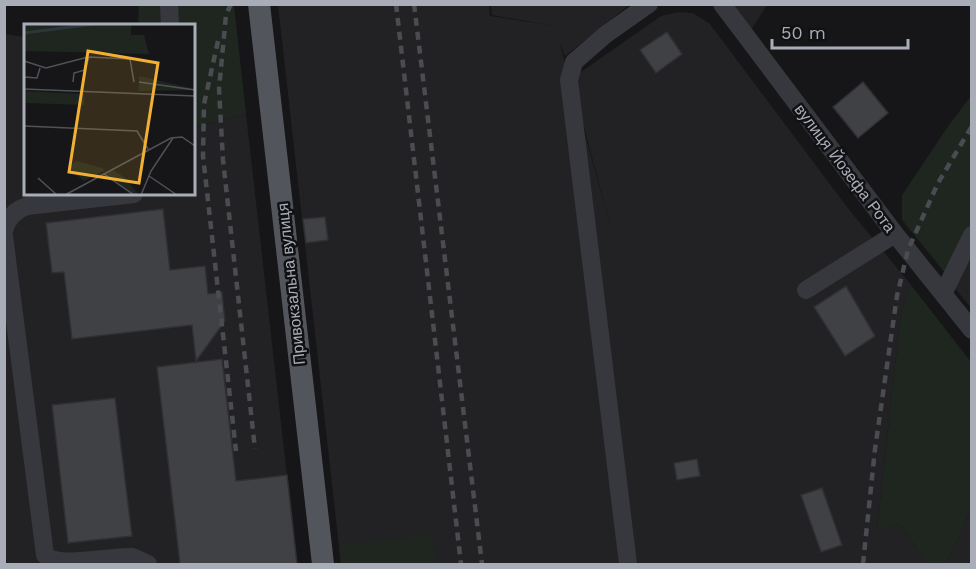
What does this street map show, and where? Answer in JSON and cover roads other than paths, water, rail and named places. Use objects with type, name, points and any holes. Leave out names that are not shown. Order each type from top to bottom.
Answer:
[{"type":"main road","name":"Привокзальна вулиця","points":[[259,4],[323,564]]},
{"type":"street","points":[[169,4],[170,24]]},
{"type":"street","points":[[628,564],[568,80],[574,62],[605,35],[649,4]]},
{"type":"street","name":"вулиця Йозефа Рота","points":[[722,4],[895,234],[972,330]]},
{"type":"street","points":[[4,231],[14,213],[27,206],[125,195]]},
{"type":"street","points":[[806,290],[895,234]]},
{"type":"street","points":[[943,294],[972,235]]},
{"type":"street","points":[[4,236],[47,561],[67,564],[129,557],[148,564]]},
{"type":"railway","points":[[231,4],[226,15],[219,89],[223,160],[255,449]]},
{"type":"railway","points":[[396,4],[461,564]]},
{"type":"railway","points":[[414,4],[482,564]]},
{"type":"railway","points":[[218,41],[204,104],[203,156],[236,451]]},
{"type":"railway","points":[[863,564],[875,449],[897,296],[908,250],[938,183],[972,126]]}]
